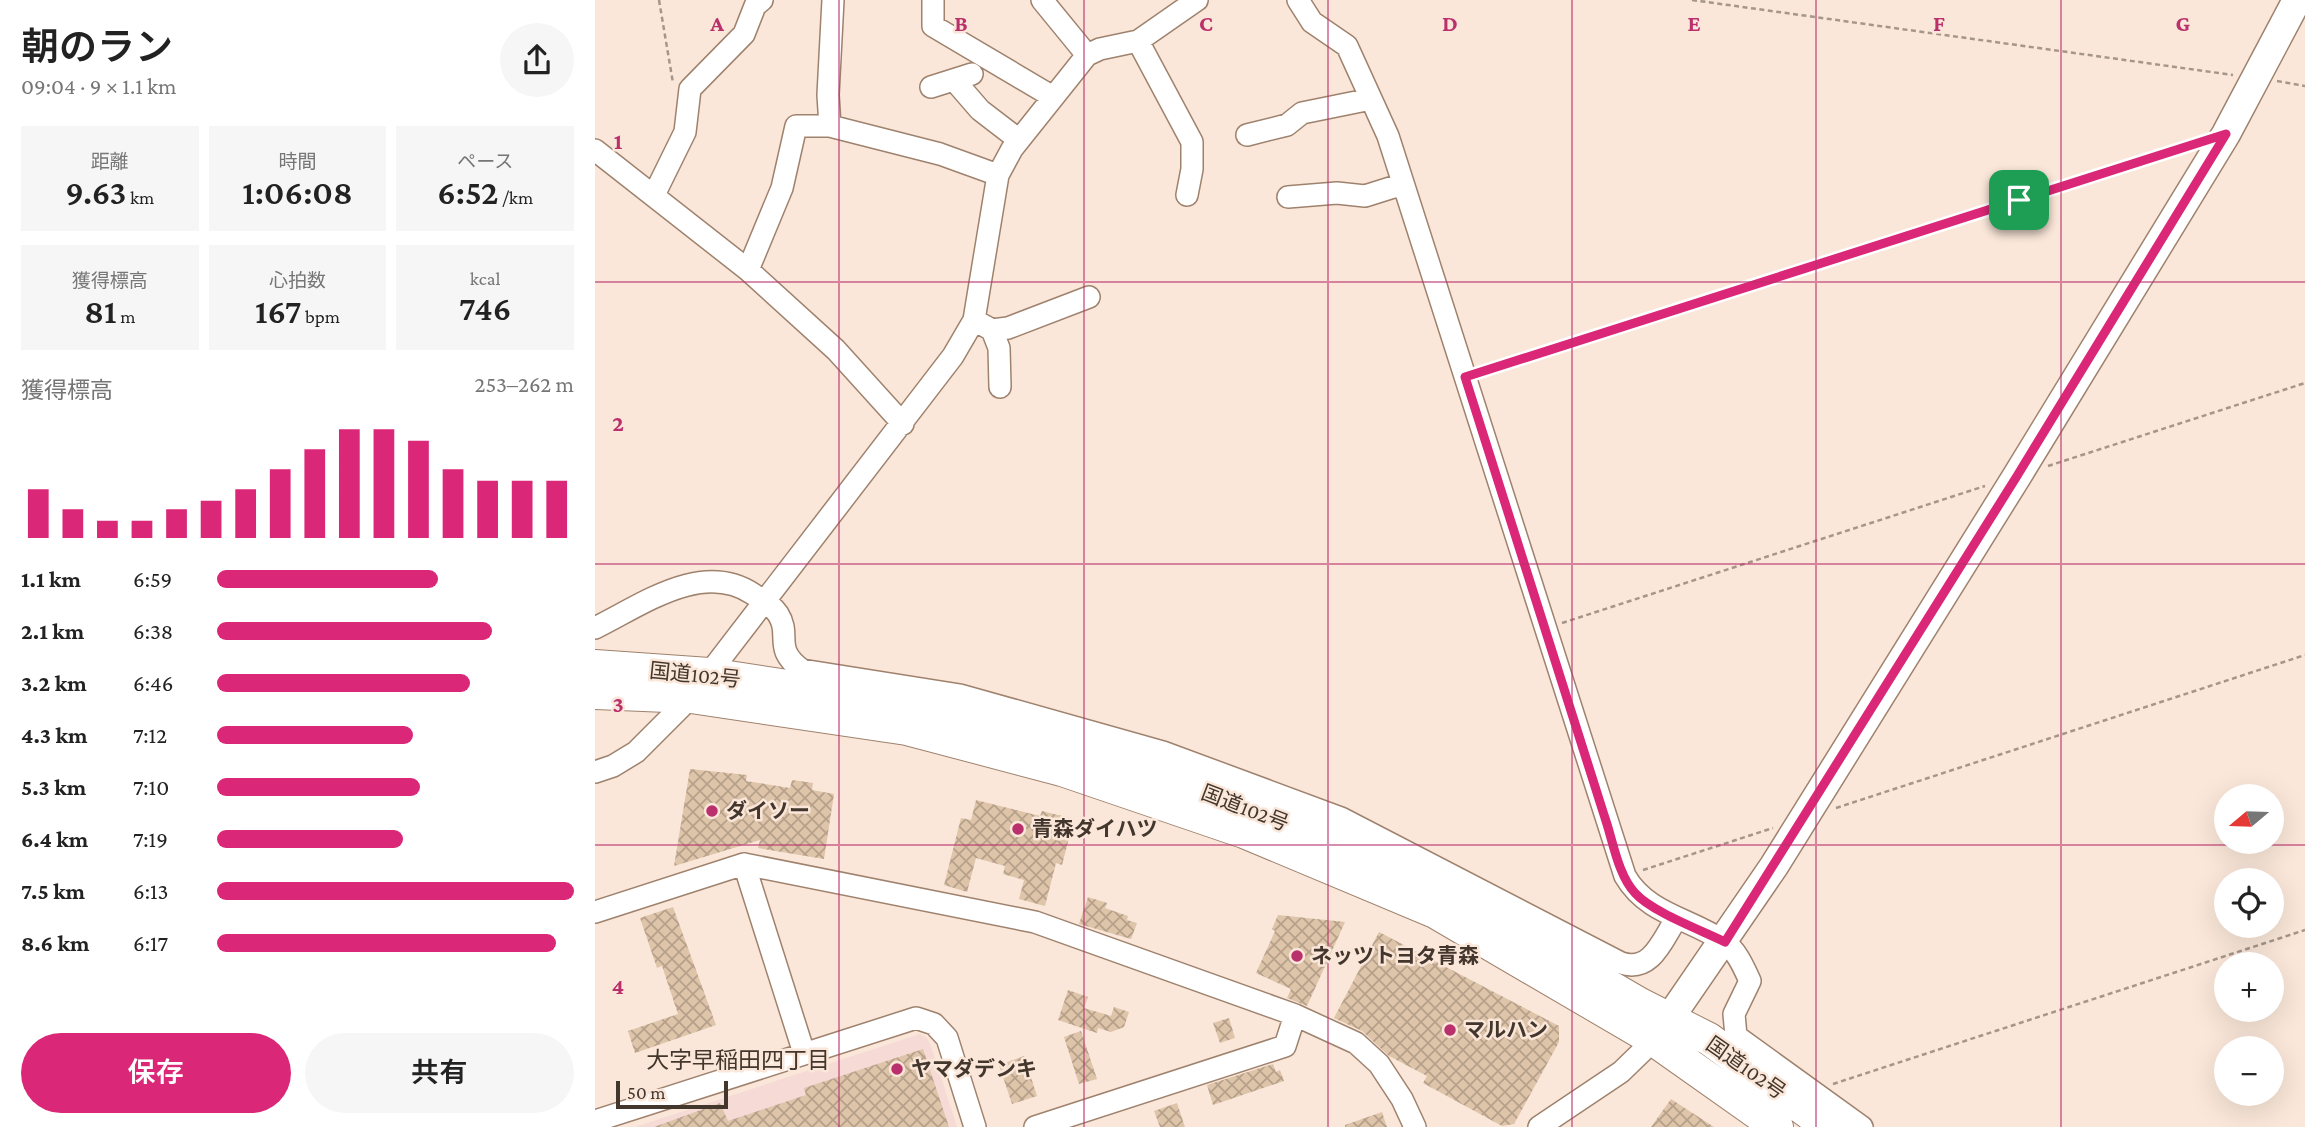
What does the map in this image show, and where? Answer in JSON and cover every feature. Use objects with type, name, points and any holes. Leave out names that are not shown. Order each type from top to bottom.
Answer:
[{"type":"highway","name":"国道102号","points":[[595,666],[700,685],[873,699],[1061,745],[1244,805],[1435,885],[1662,1030],[1777,1127]]},
{"type":"highway","name":"国道102号","points":[[595,693],[700,685]]},
{"type":"highway","name":"国道102号","points":[[1662,1030],[1709,1039],[1828,1127]]},
{"type":"main road","points":[[1662,1030],[1725,942],[2017,476],[2226,134],[2297,0]]},
{"type":"street","points":[[654,195],[685,132],[690,89],[744,34],[755,6],[762,0]]},
{"type":"street","points":[[830,126],[828,95],[833,0]]},
{"type":"street","points":[[933,0],[933,26],[1053,97]]},
{"type":"street","points":[[1042,0],[1087,55]]},
{"type":"street","points":[[595,772],[613,766],[636,752],[700,685],[983,325],[998,175],[1019,140],[1087,55],[1100,49],[1138,41],[1197,0]]},
{"type":"street","points":[[1297,0],[1312,22],[1347,46],[1388,136],[1625,876],[1635,894],[1676,919],[1725,942],[1750,981],[1734,1014],[1736,1036],[1862,1127]]},
{"type":"street","points":[[1138,41],[1192,142],[1192,169],[1187,195]]},
{"type":"street","points":[[931,88],[963,77],[980,110],[1019,140]]},
{"type":"street","points":[[1247,135],[1287,125],[1302,114],[1371,99]]},
{"type":"street","points":[[748,270],[782,188],[796,126],[830,126],[940,154],[998,175]]},
{"type":"street","points":[[595,150],[748,270],[836,350],[903,424]]},
{"type":"street","points":[[1288,197],[1337,193],[1365,196],[1403,184]]},
{"type":"street","points":[[983,325],[1008,328],[1089,297]]},
{"type":"street","points":[[983,325],[999,348],[1000,387]]},
{"type":"street","points":[[595,628],[681,586],[704,581],[725,582],[743,587],[766,602],[781,620],[784,650],[790,662],[802,670],[960,695],[1176,757],[1341,818],[1632,967],[1643,965],[1652,957],[1676,919]]},
{"type":"street","points":[[595,912],[744,864],[1035,922],[1295,1015],[1356,1043],[1366,1051],[1402,1099],[1415,1127]]},
{"type":"street","points":[[744,864],[804,1053]]},
{"type":"street","points":[[1035,1127],[1285,1046],[1295,1015]]},
{"type":"street","points":[[595,1121],[916,1017],[934,1024],[947,1038],[975,1127]]},
{"type":"street","points":[[1539,1127],[1621,1072],[1662,1030]]},
{"type":"path","points":[[659,0],[674,88],[690,89]]},
{"type":"path","points":[[1692,0],[2305,86]]},
{"type":"path","points":[[1465,377],[2226,134]]},
{"type":"path","points":[[1545,629],[2305,383]]},
{"type":"path","points":[[1625,876],[2305,655]]},
{"type":"path","points":[[1813,1090],[2305,930]]},
{"type":"shaded area","points":[[920,1034],[927,1038],[931,1046],[957,1127],[635,1127]]},
{"type":"building","points":[[690,769],[747,775],[746,781],[790,788],[792,780],[813,783],[812,790],[834,794],[824,859],[758,848],[760,840],[674,866]]},
{"type":"building","points":[[976,800],[1040,816],[1042,811],[1074,819],[1062,865],[1056,863],[1045,906],[1019,899],[1024,880],[1003,874],[1005,866],[976,858],[967,892],[944,885],[961,818],[971,820]]},
{"type":"building","points":[[1088,897],[1107,903],[1105,908],[1128,916],[1127,920],[1137,923],[1131,939],[1079,924]]},
{"type":"building","points":[[673,907],[716,1025],[635,1053],[628,1031],[678,1014],[662,966],[657,968],[640,918]]},
{"type":"building","points":[[1278,915],[1345,922],[1307,1006],[1287,998],[1291,989],[1256,973],[1275,931],[1272,929]]},
{"type":"building","name":"マルハン","points":[[1379,932],[1559,1026],[1559,1042],[1514,1124],[1502,1126],[1423,1083],[1427,1076],[1389,1056],[1362,1031],[1334,1018]]},
{"type":"building","points":[[1068,990],[1088,997],[1084,1008],[1111,1016],[1114,1007],[1129,1012],[1124,1027],[1111,1032],[1098,1028],[1097,1033],[1058,1020]]},
{"type":"building","points":[[1229,1018],[1235,1038],[1220,1043],[1213,1023]]},
{"type":"building","points":[[1081,1031],[1097,1079],[1079,1084],[1064,1037]]},
{"type":"building","name":"ヤマダデンキ","points":[[923,1049],[949,1127],[654,1127],[720,1103],[728,1121],[806,1095],[804,1088]]},
{"type":"building","points":[[1024,1056],[1037,1096],[1012,1104],[999,1065]]},
{"type":"building","points":[[1273,1064],[1276,1072],[1280,1070],[1284,1081],[1213,1105],[1207,1085]]},
{"type":"building","points":[[1671,1099],[1714,1127],[1651,1127]]},
{"type":"building","points":[[1177,1103],[1185,1127],[1160,1127],[1154,1111]]},
{"type":"building","points":[[1382,1112],[1387,1127],[1345,1127],[1345,1125]]},
{"type":"place","name":"ダイソー","points":[[712,811]]},
{"type":"place","name":"青森ダイハツ","points":[[1018,829]]},
{"type":"place","name":"ネッツトヨタ青森","points":[[1297,956]]},
{"type":"place","name":"マルハン","points":[[1450,1030]]},
{"type":"place","name":"ヤマダデンキ","points":[[897,1069]]},
{"type":"district","name":"大字早稲田四丁目","points":[[738,1060]]},
{"type":"route","points":[[2226,134],[2017,476],[1725,942],[1676,919],[1635,894],[1625,876],[1465,377],[2019,200],[2226,134]]}]
